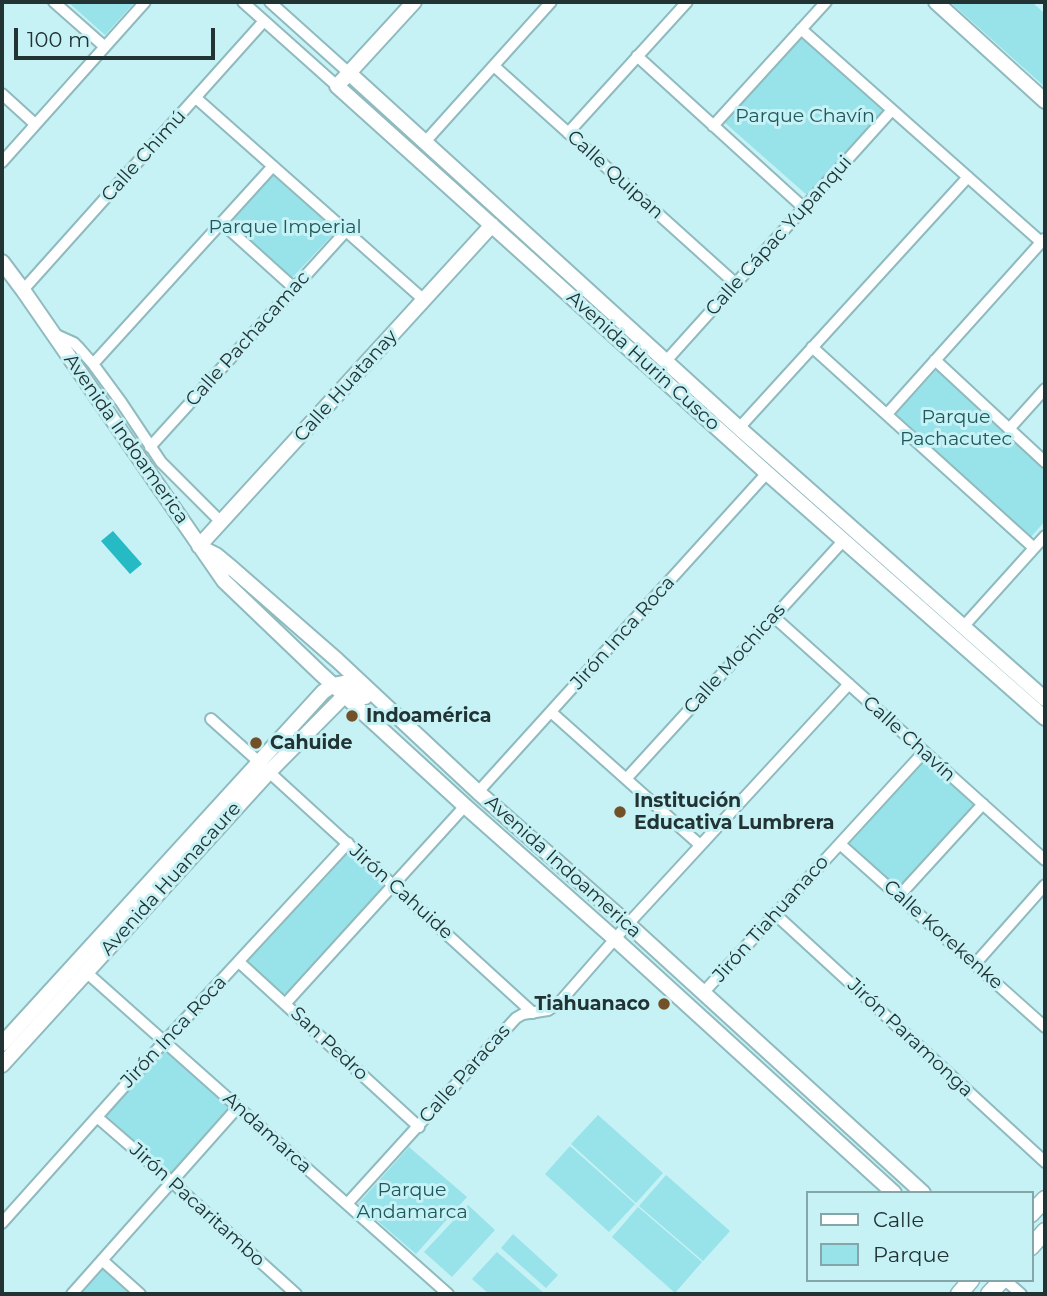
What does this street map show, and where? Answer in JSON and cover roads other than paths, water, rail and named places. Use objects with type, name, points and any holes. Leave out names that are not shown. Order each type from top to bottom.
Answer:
[{"type":"main road","points":[[1033,1212],[1045,1199]]},
{"type":"main road","points":[[1033,1245],[1045,1231]]},
{"type":"main road","points":[[989,1294],[1002,1282]]},
{"type":"street","points":[[54,2],[105,47]]},
{"type":"street","points":[[2,162],[145,2]]},
{"type":"street","name":"Avenida Hurin Cusco","points":[[243,2],[767,473],[1045,718]]},
{"type":"street","name":"Avenida Hurin Cusco","points":[[270,2],[739,428],[1045,697]]},
{"type":"street","points":[[337,86],[414,2]]},
{"type":"street","points":[[425,142],[551,2]]},
{"type":"street","points":[[568,133],[686,2]]},
{"type":"street","points":[[713,126],[826,2]]},
{"type":"street","points":[[936,2],[1045,101]]},
{"type":"street","name":"Calle Chimú","points":[[23,290],[264,21]]},
{"type":"street","points":[[801,29],[1043,240],[887,414]]},
{"type":"street","points":[[637,56],[804,208]]},
{"type":"street","name":"Calle Quipan","points":[[494,66],[736,284]]},
{"type":"street","points":[[2,93],[35,124]]},
{"type":"street","points":[[196,98],[424,300]]},
{"type":"street","name":"Calle Cápac Yupanqui","points":[[666,361],[892,110]]},
{"type":"street","points":[[93,364],[273,166]]},
{"type":"street","points":[[739,428],[968,177]]},
{"type":"street","points":[[222,223],[294,288]]},
{"type":"street","name":"Calle Huatanay","points":[[199,546],[492,225]]},
{"type":"street","name":"Calle Pachacamac","points":[[150,447],[346,231]]},
{"type":"street","name":"Avenida Indoamerica","points":[[2,262],[224,581],[465,806],[892,1191]]},
{"type":"street","name":"Avenida Indoamerica","points":[[52,333],[74,343],[93,364],[161,462],[221,522]]},
{"type":"street","points":[[813,347],[1034,548]]},
{"type":"street","points":[[935,360],[1045,462]]},
{"type":"street","points":[[1009,429],[1045,389]]},
{"type":"street","name":"Jirón Inca Roca","points":[[474,788],[551,712],[767,473]]},
{"type":"street","points":[[963,626],[1045,536]]},
{"type":"street","name":"Calle Mochicas","points":[[626,779],[844,540]]},
{"type":"street","name":"Avenida Indoamerica","points":[[199,546],[216,555],[337,660],[474,788],[628,924],[921,1191]]},
{"type":"street","name":"Calle Chavín","points":[[774,617],[1045,860]]},
{"type":"street","points":[[339,690],[343,683],[355,688],[438,765],[474,788]]},
{"type":"street","name":"Calle Paracas","points":[[347,1204],[516,1018],[523,1014],[548,1010],[559,1003],[849,684]]},
{"type":"street","name":"Avenida Huanacaure","points":[[2,1065],[264,767],[323,692],[339,690]]},
{"type":"street","points":[[551,712],[700,845]]},
{"type":"street","name":"Jirón Cahuide","points":[[211,719],[533,1013]]},
{"type":"street","name":"Jirón Tiahuanaco","points":[[704,993],[924,752]]},
{"type":"street","name":"Avenida Huanacaure","points":[[2,1044],[264,767]]},
{"type":"street","points":[[899,896],[983,804]]},
{"type":"street","points":[[285,1004],[465,806]]},
{"type":"street","name":"Jirón Inca Roca","points":[[2,1223],[164,1042],[348,844]]},
{"type":"street","name":"Calle Korekenke","points":[[840,844],[1045,1027]]},
{"type":"street","points":[[975,964],[1045,885]]},
{"type":"street","name":"Jirón Paramonga","points":[[775,915],[1045,1163]]},
{"type":"street","name":"San Pedro","points":[[239,962],[419,1127]]},
{"type":"street","name":"Andamarca","points":[[86,972],[448,1294]]},
{"type":"street","points":[[72,1294],[239,1107]]},
{"type":"street","name":"Jirón Pacaritambo","points":[[97,1116],[296,1294]]},
{"type":"street","points":[[102,1260],[140,1294]]},
{"type":"street","points":[[1006,1282],[1021,1294]]},
{"type":"place","name":"Indoamérica","points":[[352,716]]},
{"type":"place","name":"Cahuide","points":[[256,743]]},
{"type":"place","name":"Institución Educativa Lumbrera","points":[[620,812]]},
{"type":"place","name":"Tiahuanaco","points":[[664,1004]]},
{"type":"park label","name":"Parque Chavín","points":[[805,116]]},
{"type":"park label","name":"Parque Imperial","points":[[285,227]]},
{"type":"park label","name":"Parque Pachacutec","points":[[956,428]]},
{"type":"park label","name":"Parque Andamarca","points":[[412,1201]]}]
